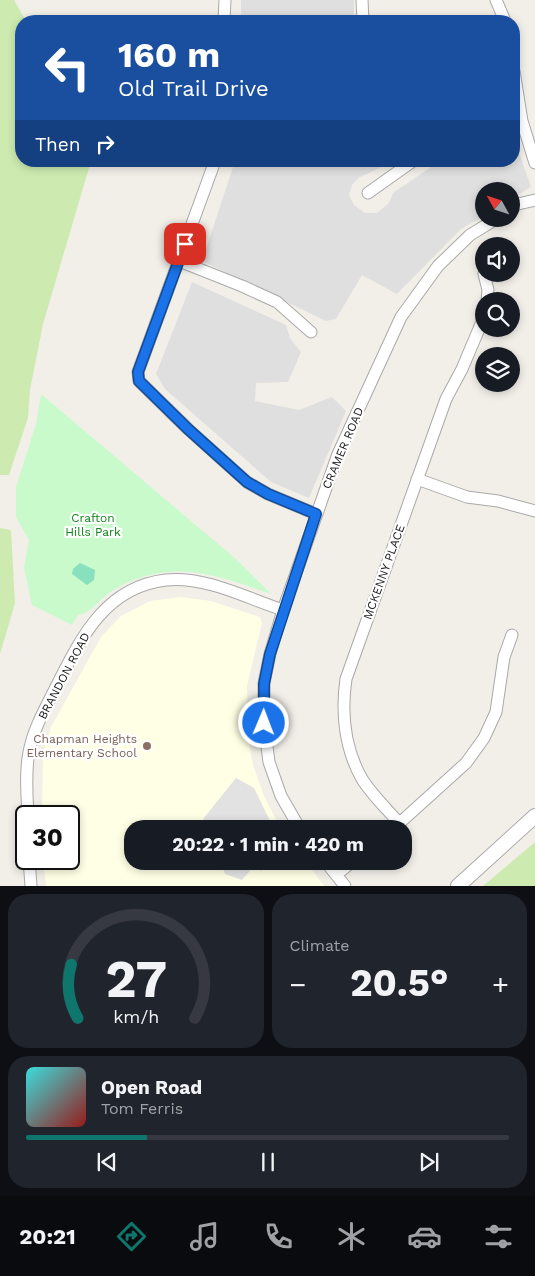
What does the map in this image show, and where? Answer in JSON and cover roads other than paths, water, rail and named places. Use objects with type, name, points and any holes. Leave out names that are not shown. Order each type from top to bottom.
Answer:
[{"type":"street","points":[[224,15],[225,0]]},
{"type":"street","points":[[362,0],[363,15]]},
{"type":"street","points":[[496,0],[502,15]]},
{"type":"street","points":[[520,127],[535,163]]},
{"type":"street","points":[[212,167],[138,372],[139,381],[188,429],[247,482],[268,494],[316,514]]},
{"type":"street","points":[[368,193],[405,167]]},
{"type":"street","points":[[520,204],[535,200]]},
{"type":"street","name":"CRAMER ROAD","points":[[295,820],[281,796],[269,762],[264,723],[267,671],[283,610],[338,454],[402,317],[438,266],[470,235],[481,228]]},
{"type":"street","points":[[179,261],[277,302],[311,332]]},
{"type":"street","name":"MCKENNY PLACE","points":[[392,820],[363,780],[350,751],[343,700],[346,679],[446,399],[462,369],[476,337]]},
{"type":"street","points":[[417,480],[467,497],[498,501],[535,511]]},
{"type":"street","name":"BRANDON ROAD","points":[[28,805],[29,752],[40,720],[82,636],[110,606],[141,587],[165,580],[186,580],[207,584],[283,610]]},
{"type":"street","points":[[403,820],[466,763],[484,738],[496,712],[504,657],[512,635]]},
{"type":"street","points":[[458,886],[535,816]]},
{"type":"street","points":[[28,886],[29,870]]},
{"type":"street","points":[[332,870],[345,886]]},
{"type":"street","points":[[336,875],[342,870]]},
{"type":"place","name":"Chapman Heights Elementary School","points":[[147,746]]},
{"type":"park label","name":"Crafton Hills Park","points":[[93,525]]}]
